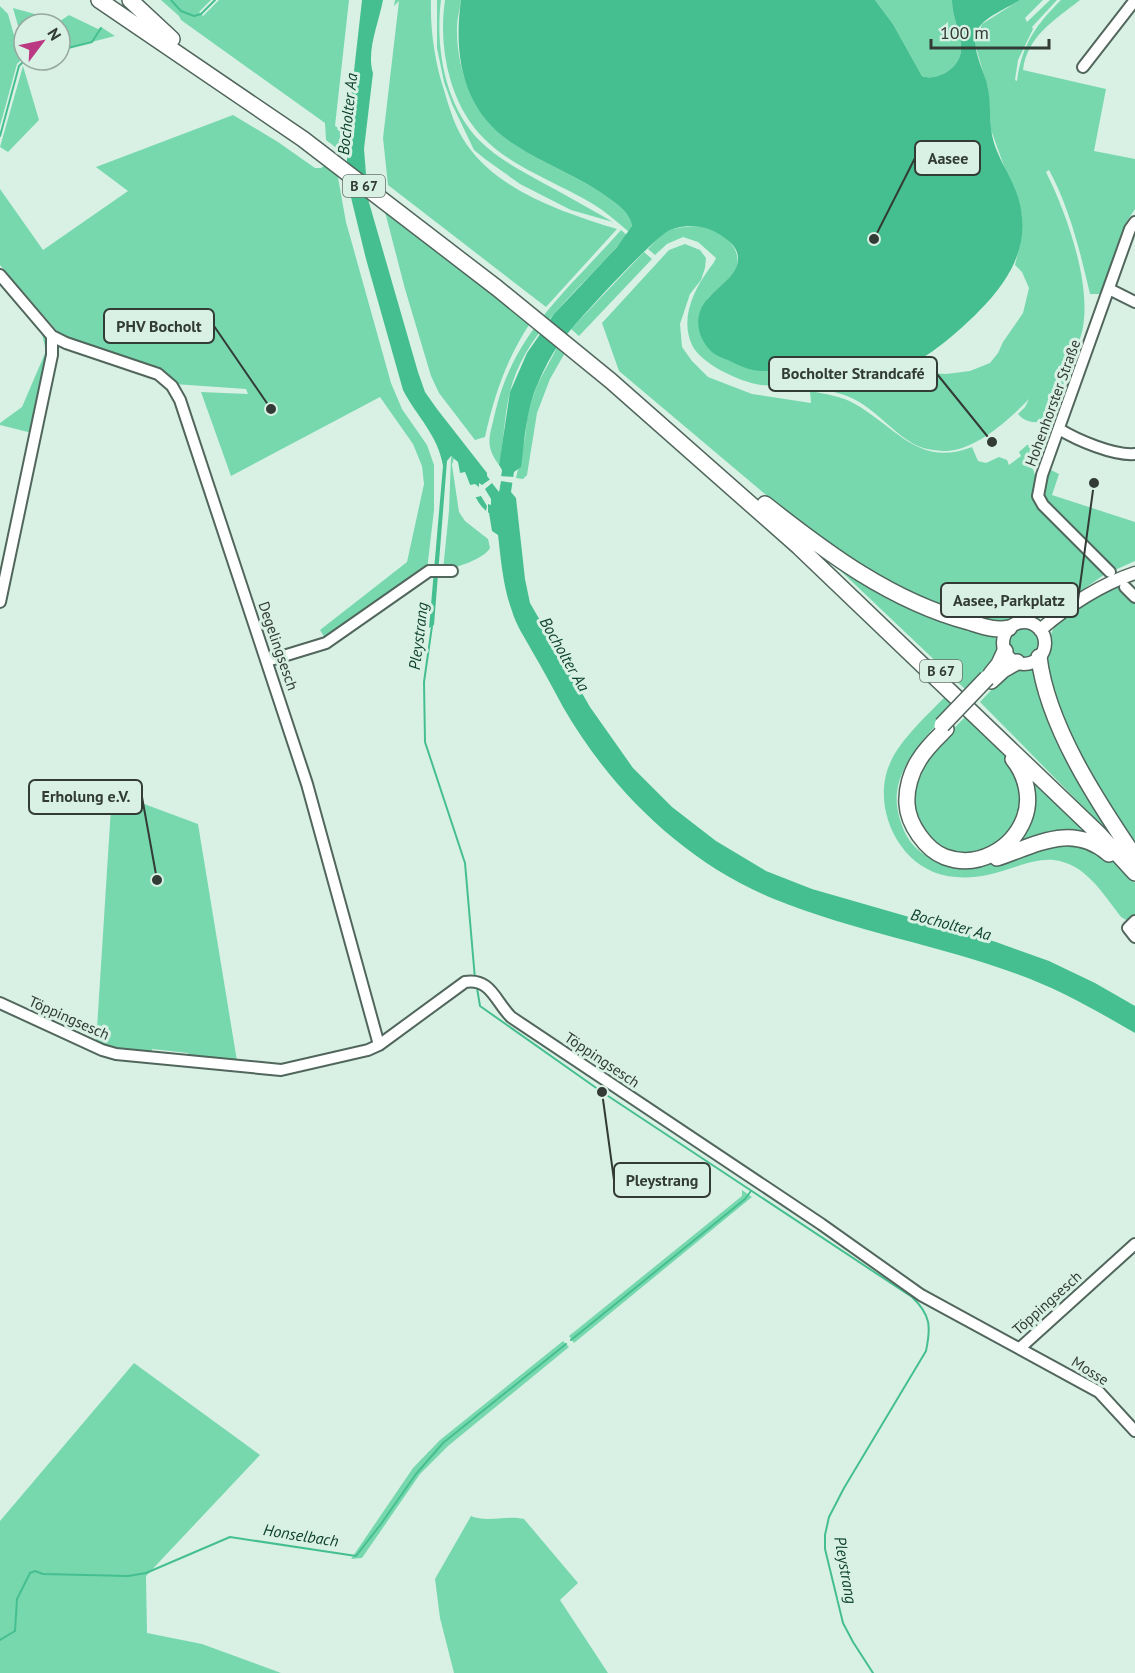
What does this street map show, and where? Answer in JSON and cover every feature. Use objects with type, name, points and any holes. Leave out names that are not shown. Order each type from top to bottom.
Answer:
[{"type":"highway","name":"B 67","points":[[89,0],[165,40]]},
{"type":"highway","name":"B 67","points":[[99,0],[165,40],[304,137],[427,229],[823,550],[877,584],[949,617],[997,630],[1009,628]]},
{"type":"highway","name":"B 67","points":[[115,0],[165,40]]},
{"type":"highway","name":"B 67","points":[[130,0],[165,40]]},
{"type":"highway","name":"B 67","points":[[613,378],[799,547],[1100,835],[1135,873]]},
{"type":"highway","name":"B 67","points":[[740,484],[922,652],[1104,831],[1135,865]]},
{"type":"highway","name":"B 67","points":[[989,680],[1005,651]]},
{"type":"highway","points":[[1039,657],[1041,673],[1051,705],[1073,755],[1101,808],[1135,857]]},
{"type":"highway","name":"B 67","points":[[973,712],[1017,764],[1025,780],[1027,798],[1026,813],[1019,830],[1002,849],[985,857],[966,861],[945,857],[930,848],[918,834],[907,806],[907,794],[918,760],[944,727],[989,680],[1017,662]]},
{"type":"highway","name":"B 67","points":[[944,727],[926,742],[914,759],[905,777],[901,793],[902,812],[908,827],[916,842],[929,854],[959,865],[975,864],[1049,839],[1068,837],[1086,839],[1104,849],[1135,879]]},
{"type":"main road","points":[[1040,630],[1058,614],[1099,587],[1135,573]]},
{"type":"main road","points":[[1028,623],[1040,630],[1044,641],[1042,652],[1039,657],[1029,663],[1017,662],[1005,651],[1004,639],[1009,628],[1015,624],[1028,623]]},
{"type":"street","points":[[1083,67],[1135,0]]},
{"type":"street","name":"Hohenhorster Straße","points":[[1110,572],[1043,505],[1038,496],[1042,475],[1130,229],[1135,222]]},
{"type":"street","name":"Degelingsesch","points":[[0,275],[52,336],[66,343],[158,374],[172,386],[180,400],[307,784],[379,1045]]},
{"type":"street","points":[[1109,289],[1135,302]]},
{"type":"street","points":[[0,602],[52,355],[52,336]]},
{"type":"street","points":[[1059,429],[1118,453],[1135,454]]},
{"type":"street","points":[[267,661],[326,643],[430,571],[447,572]]},
{"type":"street","points":[[1125,587],[1135,597]]},
{"type":"street","points":[[1135,921],[1128,928],[1135,938]]},
{"type":"street","name":"Töppingsesch","points":[[0,1003],[102,1050],[131,1057],[280,1070],[315,1064],[368,1050],[379,1045],[465,982],[475,981],[485,984],[501,1008],[511,1017],[821,1224],[921,1295],[1020,1348],[1135,1244]]},
{"type":"street","name":"Mosse","points":[[1020,1348],[1099,1392],[1135,1431]]},
{"type":"shaded area","points":[[161,0],[211,0],[199,12],[203,16],[219,0],[349,0],[335,126],[341,129],[339,150],[326,140],[325,123],[181,20]]},
{"type":"shaded area","points":[[362,0],[383,0],[371,55],[373,73],[364,149],[368,199],[425,392],[499,491],[502,470],[499,465],[510,392],[527,353],[554,314],[617,247],[632,226],[621,207],[599,191],[515,145],[497,132],[484,116],[473,100],[461,62],[459,21],[461,0],[875,0],[893,24],[922,76],[931,77],[945,73],[959,57],[960,39],[952,0],[1020,0],[984,22],[976,38],[976,52],[988,91],[992,136],[1018,197],[1022,214],[1022,230],[1016,259],[1009,273],[1001,286],[972,318],[937,348],[900,369],[885,369],[847,356],[776,371],[750,369],[712,352],[705,344],[698,325],[699,315],[706,301],[734,272],[738,260],[735,248],[722,236],[704,227],[684,226],[670,230],[649,247],[614,282],[554,352],[534,393],[521,467],[514,472],[511,492],[516,498],[530,603],[590,707],[633,768],[672,807],[716,841],[766,871],[812,889],[996,942],[1049,961],[1095,983],[1135,1006],[1135,1033],[1063,993],[1017,974],[834,920],[774,899],[741,884],[680,844],[627,794],[582,738],[563,707],[514,616],[504,583],[498,535],[492,531],[489,513],[477,500],[465,472],[460,473],[458,462],[451,456],[447,461],[434,625],[429,628],[443,466],[432,435],[403,390],[366,259],[347,181],[347,133]]},
{"type":"shaded area","points":[[395,0],[431,0],[432,34],[448,105],[463,139],[481,161],[497,176],[535,199],[576,216],[617,229],[546,307],[388,185],[383,138],[399,1],[394,6]]},
{"type":"shaded area","points":[[437,0],[441,0],[441,56],[445,75],[458,111],[468,127],[487,148],[503,159],[613,222],[571,210],[520,184],[474,150],[444,82],[437,48]]},
{"type":"shaded area","points":[[445,0],[461,0],[457,20],[460,61],[471,94],[489,122],[515,145],[587,184],[617,204],[631,222],[629,232],[593,204],[508,158],[490,145],[475,128],[461,108],[448,72],[443,31]]},
{"type":"shaded area","points":[[875,0],[952,0],[961,48],[954,65],[945,73],[937,76],[922,76],[893,24]]},
{"type":"shaded area","points":[[1020,0],[1043,0],[1025,18],[1027,22],[1050,0],[1057,0],[1032,27],[1018,60],[1015,80],[1017,81],[1022,56],[1044,18],[1061,0],[1080,0],[1036,38],[1023,70],[1106,89],[1094,151],[1135,159],[1135,209],[1127,221],[1103,294],[1090,294],[1069,215],[1049,170],[1046,172],[1069,226],[1075,247],[1085,309],[1081,336],[1050,423],[1028,421],[1018,414],[1029,399],[992,432],[969,445],[947,451],[929,449],[912,443],[852,398],[821,390],[752,383],[722,371],[704,359],[692,345],[687,325],[688,315],[693,296],[716,258],[698,242],[683,237],[667,244],[655,255],[648,249],[663,233],[669,230],[693,226],[706,227],[726,238],[735,250],[737,265],[725,283],[707,299],[825,360],[847,356],[857,357],[887,370],[946,374],[970,371],[990,363],[1023,313],[1029,288],[1022,272],[1015,265],[1020,244],[1022,216],[991,130],[988,89],[975,44],[982,24]]},
{"type":"shaded area","points":[[0,6],[8,14],[12,28],[12,72],[15,72],[0,126]]},
{"type":"shaded area","points":[[13,8],[27,12],[14,12]]},
{"type":"shaded area","points":[[72,16],[98,29],[101,27],[115,36],[72,47]]},
{"type":"shaded area","points":[[21,72],[25,72],[39,120],[8,152],[0,147]]},
{"type":"shaded area","points":[[233,115],[315,168],[321,168],[327,164],[337,172],[346,222],[391,383],[402,409],[427,445],[434,465],[434,510],[427,570],[326,640],[320,630],[407,562],[424,484],[422,466],[413,444],[380,397],[231,476],[201,392],[248,394],[246,389],[174,384],[64,339],[0,265],[0,189],[43,250],[128,191],[96,167]]},
{"type":"shaded area","points":[[384,208],[531,322],[502,377],[485,437],[475,440],[439,393],[431,376]]},
{"type":"shaded area","points":[[621,230],[627,235],[543,327],[518,369],[508,401],[499,465],[491,452],[490,434],[503,385],[515,359],[545,314]]},
{"type":"shaded area","points":[[685,244],[700,250],[706,258],[701,280],[690,294],[680,324],[682,347],[708,377],[752,394],[811,403],[810,391],[839,397],[870,413],[922,449],[953,452],[972,447],[978,461],[986,463],[999,457],[1007,460],[1009,465],[1021,456],[1019,452],[1027,445],[1033,444],[1031,453],[1037,455],[1030,467],[1036,478],[1037,505],[1105,574],[1049,614],[1038,619],[1026,617],[1002,625],[965,615],[886,581],[804,527],[619,371],[602,323],[669,250]]},
{"type":"shaded area","points":[[644,252],[652,259],[579,336],[571,329]]},
{"type":"shaded area","points":[[41,330],[45,335],[50,354],[32,433],[0,425],[22,407],[46,351]]},
{"type":"shaded area","points":[[558,346],[566,351],[550,379],[537,413],[527,475],[523,479],[516,478],[525,438],[528,410],[538,383]]},
{"type":"shaded area","points":[[451,457],[454,458],[452,465],[459,512],[465,521],[488,539],[490,548],[476,559],[443,570],[449,511]]},
{"type":"shaded area","points":[[1051,470],[1059,474],[1052,495],[1135,522],[1135,561],[1115,570],[1072,528],[1044,496],[1045,482]]},
{"type":"shaded area","points":[[825,556],[993,635],[1000,648],[992,667],[966,690]]},
{"type":"shaded area","points":[[1118,587],[1135,604],[1135,847],[1110,810],[1078,750],[1060,708],[1046,664],[1051,634],[1062,619],[1080,606]]},
{"type":"shaded area","points":[[1024,627],[1035,632],[1040,643],[1035,654],[1024,659],[1013,654],[1008,643],[1013,632]]},
{"type":"shaded area","points":[[1036,666],[1113,837],[980,702],[1010,670]]},
{"type":"shaded area","points":[[947,695],[955,702],[913,754],[904,768],[899,783],[897,799],[899,816],[905,833],[913,845],[934,861],[963,868],[992,862],[1048,841],[1067,842],[1098,849],[1110,857],[1135,883],[1135,916],[1126,920],[1121,917],[1093,881],[1075,867],[1065,863],[1046,860],[982,876],[952,877],[929,870],[914,860],[902,847],[892,831],[886,814],[885,778],[891,761],[902,744],[916,726]]},
{"type":"shaded area","points":[[967,715],[1016,769],[1023,788],[1019,822],[994,851],[959,855],[938,849],[921,832],[911,794],[926,757]]},
{"type":"shaded area","points":[[1018,761],[1105,845],[1023,844],[1015,841],[1029,815]]},
{"type":"shaded area","points":[[112,792],[198,824],[237,1061],[189,1058],[188,1053],[152,1049],[151,1054],[96,1044]]},
{"type":"shaded area","points":[[742,1190],[752,1197],[574,1343],[569,1336],[742,1196]]},
{"type":"shaded area","points":[[563,1341],[569,1347],[448,1446],[420,1474],[362,1558],[351,1559],[413,1468],[440,1440]]},
{"type":"shaded area","points":[[134,1363],[260,1455],[146,1576],[147,1633],[202,1644],[281,1673],[0,1673],[0,1521]]},
{"type":"shaded area","points":[[471,1516],[484,1519],[524,1519],[578,1583],[560,1600],[608,1673],[454,1673],[440,1618],[435,1579]]},
{"type":"pier","points":[[499,476],[514,477],[514,483],[501,481],[499,492],[492,483],[485,489],[491,499],[491,505],[488,504],[488,513],[481,496],[473,498],[470,494],[470,485],[475,484],[479,487],[479,483],[482,485],[492,478],[497,485]]},
{"type":"waterway","points":[[171,0],[181,11],[194,16],[201,14],[215,0]]},
{"type":"waterway","points":[[72,47],[92,42],[101,28]]},
{"type":"waterway","points":[[0,136],[17,72]]},
{"type":"waterway","name":"Pleystrang","points":[[432,626],[424,682],[425,742],[465,863],[475,979]]},
{"type":"waterway","name":"Pleystrang","points":[[477,988],[480,1006],[602,1092],[912,1297],[923,1310],[929,1328],[926,1351],[844,1488],[829,1517],[825,1535],[825,1549],[843,1623],[873,1673]]},
{"type":"waterway","name":"Honselbach","points":[[571,1340],[745,1199],[751,1191]]},
{"type":"waterway","name":"Honselbach","points":[[0,1640],[15,1631],[17,1599],[30,1573],[35,1571],[43,1574],[128,1576],[146,1573],[230,1537],[356,1556],[416,1474],[443,1443],[566,1344]]},
{"type":"place","name":"Aasee","points":[[874,239]]},
{"type":"place","name":"PHV Bocholt","points":[[271,409]]},
{"type":"place","name":"Bocholter Strandcafé","points":[[992,442]]},
{"type":"place","name":"Aasee, Parkplatz","points":[[1094,483]]},
{"type":"place","name":"Erholung e.V.","points":[[157,880]]},
{"type":"place","name":"Pleystrang","points":[[602,1092]]},
{"type":"water label","name":"Bocholter Aa","points":[[347,114]]},
{"type":"water label","name":"Bocholter Aa","points":[[565,654]]},
{"type":"water label","name":"Bocholter Aa","points":[[951,924]]}]
